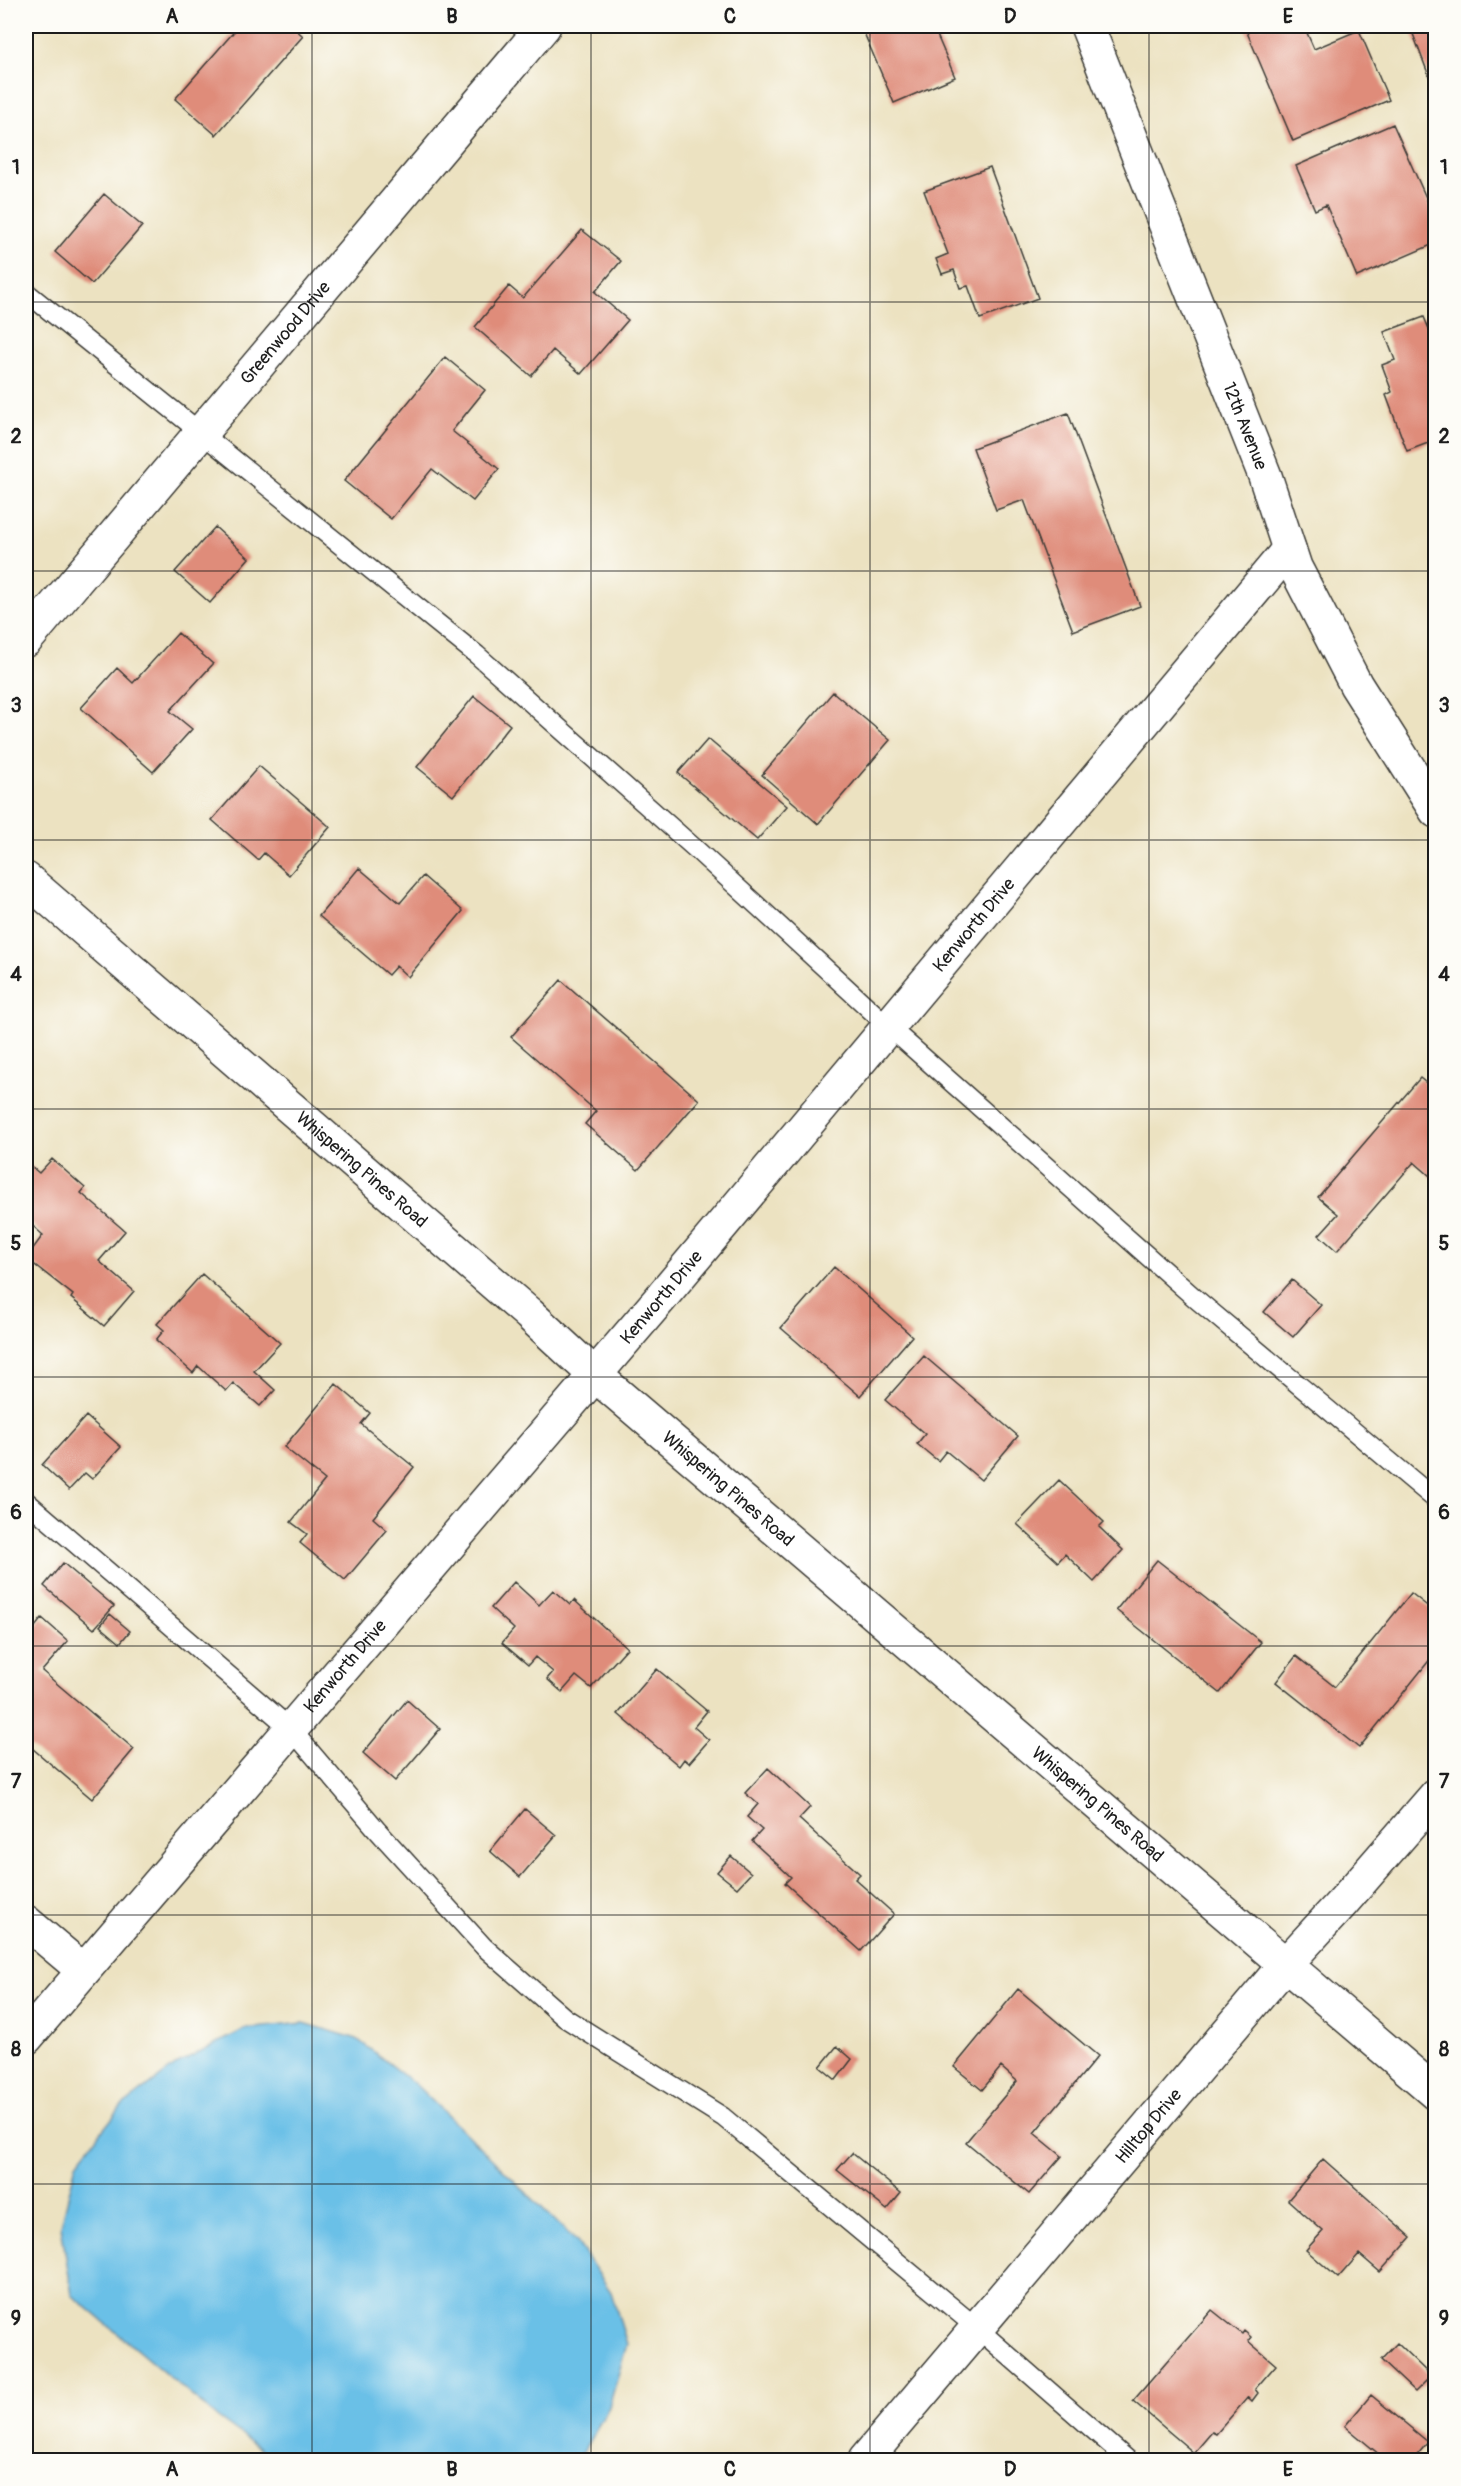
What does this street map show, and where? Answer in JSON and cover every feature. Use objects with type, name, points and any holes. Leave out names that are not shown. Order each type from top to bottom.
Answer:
[{"type":"street","name":"Greenwood Drive","points":[[26,640],[544,26]]},
{"type":"street","name":"12th Avenue","points":[[1087,26],[1265,476],[1295,567],[1356,685],[1436,811]]},
{"type":"street","name":"Kenworth Drive","points":[[26,2038],[596,1374],[1289,549]]},
{"type":"street","name":"Whispering Pines Road","points":[[26,879],[596,1374],[1284,1966],[1436,2093]]},
{"type":"street","name":"Hilltop Drive","points":[[865,2460],[1284,1966],[1436,1795]]},
{"type":"street","points":[[26,1922],[83,1970]]},
{"type":"lane","points":[[26,292],[477,655],[1196,1299],[1436,1500]]},
{"type":"lane","points":[[26,1501],[291,1729],[377,1830],[484,1947],[565,2018],[723,2117],[977,2328],[1128,2460]]},
{"type":"water","points":[[304,2023],[357,2039],[416,2085],[577,2242],[611,2292],[627,2344],[609,2407],[578,2460],[276,2460],[218,2418],[72,2295],[61,2226],[76,2164],[121,2107],[178,2064],[245,2029]]},
{"type":"building","points":[[239,26],[292,26],[303,36],[216,135],[175,99]]},
{"type":"building","points":[[861,26],[933,26],[955,77],[894,103]]},
{"type":"building","points":[[1257,26],[1304,26],[1314,49],[1359,30],[1389,100],[1293,141],[1246,30]]},
{"type":"building","points":[[1410,26],[1436,26],[1436,83],[1432,84]]},
{"type":"building","points":[[1393,124],[1436,220],[1436,243],[1357,277],[1326,205],[1315,210],[1296,166]]},
{"type":"building","points":[[990,167],[1038,298],[980,319],[968,286],[960,288],[954,270],[942,274],[936,259],[948,254],[924,191]]},
{"type":"building","points":[[104,194],[142,226],[92,284],[55,252]]},
{"type":"building","points":[[582,230],[621,261],[595,292],[628,320],[581,374],[553,350],[531,376],[475,327],[509,286],[523,298]]},
{"type":"building","points":[[1424,317],[1436,346],[1436,440],[1407,451],[1386,395],[1392,392],[1382,365],[1395,360],[1384,332]]},
{"type":"building","points":[[445,357],[485,390],[452,431],[499,469],[473,501],[432,469],[391,519],[344,481]]},
{"type":"building","points":[[1068,413],[1140,606],[1073,631],[1024,500],[996,510],[973,448]]},
{"type":"building","points":[[215,527],[249,558],[210,603],[175,572]]},
{"type":"building","points":[[178,633],[213,664],[170,711],[192,729],[153,772],[81,708],[117,668],[133,683]]},
{"type":"building","points":[[833,692],[890,740],[818,824],[762,775]]},
{"type":"building","points":[[474,696],[510,725],[453,796],[417,767]]},
{"type":"building","points":[[708,739],[787,806],[757,840],[678,773]]},
{"type":"building","points":[[259,766],[330,827],[289,875],[264,853],[258,860],[212,820]]},
{"type":"building","points":[[359,868],[400,903],[423,876],[463,911],[408,977],[396,966],[388,975],[319,916]]},
{"type":"building","points":[[561,980],[699,1100],[638,1170],[585,1124],[596,1111],[511,1037]]},
{"type":"building","points":[[1420,1078],[1436,1091],[1436,1181],[1414,1162],[1337,1251],[1319,1235],[1338,1214],[1318,1197]]},
{"type":"building","points":[[52,1159],[85,1188],[81,1193],[125,1231],[99,1261],[134,1291],[104,1326],[71,1298],[73,1295],[26,1258],[43,1235],[26,1220],[26,1166],[27,1163],[39,1173]]},
{"type":"building","points":[[834,1267],[912,1336],[860,1396],[781,1328]]},
{"type":"building","points":[[202,1274],[280,1343],[254,1371],[275,1390],[260,1406],[233,1383],[226,1391],[198,1366],[193,1373],[156,1340],[164,1330],[157,1324]]},
{"type":"building","points":[[1292,1280],[1321,1305],[1293,1337],[1264,1312]]},
{"type":"building","points":[[924,1356],[1018,1436],[981,1480],[946,1451],[938,1461],[917,1444],[925,1434],[885,1400]]},
{"type":"building","points":[[336,1384],[370,1413],[361,1424],[414,1467],[373,1518],[387,1530],[345,1580],[300,1543],[307,1534],[291,1522],[325,1480],[284,1447]]},
{"type":"building","points":[[86,1416],[121,1447],[92,1479],[85,1473],[69,1490],[42,1465]]},
{"type":"building","points":[[1059,1480],[1104,1522],[1099,1527],[1123,1550],[1094,1582],[1065,1554],[1058,1562],[1017,1524]]},
{"type":"building","points":[[1157,1560],[1261,1642],[1220,1693],[1116,1610]]},
{"type":"building","points":[[63,1563],[114,1606],[94,1629],[44,1586]]},
{"type":"building","points":[[514,1582],[539,1605],[553,1590],[570,1605],[574,1600],[627,1648],[591,1688],[576,1676],[562,1692],[547,1679],[553,1672],[535,1657],[528,1665],[502,1643],[514,1629],[491,1608]]},
{"type":"building","points":[[1411,1593],[1436,1613],[1436,1652],[1359,1748],[1276,1682],[1296,1656],[1335,1687]]},
{"type":"building","points":[[110,1614],[130,1631],[120,1643],[100,1626]]},
{"type":"building","points":[[42,1618],[68,1641],[42,1671],[134,1749],[92,1799],[26,1743],[26,1638]]},
{"type":"building","points":[[657,1669],[707,1711],[694,1727],[709,1740],[689,1763],[684,1759],[679,1766],[618,1714]]},
{"type":"building","points":[[407,1700],[440,1729],[395,1781],[363,1753]]},
{"type":"building","points":[[768,1768],[810,1807],[799,1819],[860,1874],[855,1879],[894,1914],[861,1951],[785,1883],[791,1877],[752,1841],[762,1830],[747,1817],[758,1804],[745,1793]]},
{"type":"building","points":[[525,1809],[556,1835],[520,1877],[490,1851]]},
{"type":"building","points":[[731,1856],[751,1873],[737,1888],[717,1872]]},
{"type":"building","points":[[1018,1989],[1098,2056],[1034,2133],[1062,2156],[1029,2194],[966,2142],[1017,2081],[1001,2067],[982,2090],[954,2067]]},
{"type":"building","points":[[837,2046],[852,2059],[836,2080],[820,2067]]},
{"type":"building","points":[[852,2153],[901,2193],[887,2210],[837,2170]]},
{"type":"building","points":[[1323,2159],[1411,2237],[1380,2272],[1359,2254],[1338,2278],[1306,2250],[1323,2231],[1288,2200]]},
{"type":"building","points":[[1212,2310],[1242,2334],[1244,2331],[1251,2337],[1248,2341],[1276,2365],[1255,2389],[1258,2393],[1252,2401],[1248,2397],[1216,2434],[1212,2432],[1194,2453],[1133,2401]]},
{"type":"building","points":[[1397,2343],[1431,2376],[1415,2392],[1381,2360]]},
{"type":"building","points":[[1371,2395],[1428,2442],[1413,2460],[1386,2460],[1345,2426]]}]
